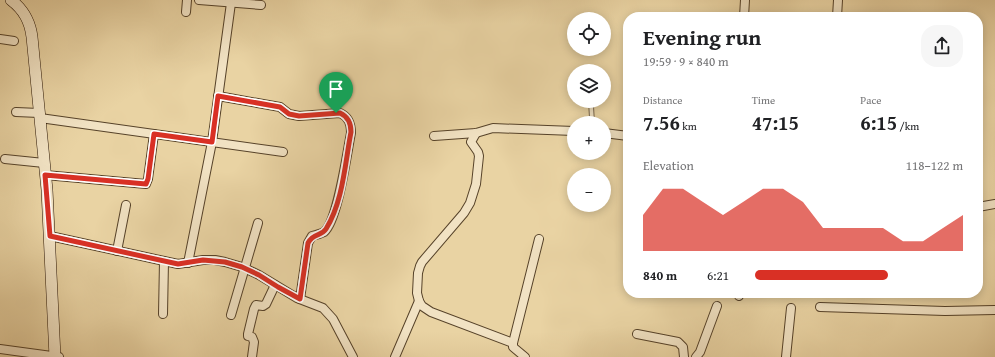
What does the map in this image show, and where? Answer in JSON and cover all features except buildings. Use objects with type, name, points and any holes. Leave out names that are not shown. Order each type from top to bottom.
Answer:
[{"type":"street","points":[[0,349],[56,357],[50,236],[30,26],[25,14],[13,0]]},
{"type":"street","points":[[186,12],[187,0]]},
{"type":"street","points":[[199,0],[261,5]]},
{"type":"street","points":[[744,12],[745,0]]},
{"type":"street","points":[[837,12],[838,0]]},
{"type":"street","points":[[188,263],[212,142],[231,3]]},
{"type":"street","points":[[0,39],[14,42]]},
{"type":"street","points":[[218,96],[280,107],[289,114],[299,116],[340,113],[350,122],[351,132],[338,203],[326,230],[312,236],[308,243],[300,299]]},
{"type":"street","points":[[16,112],[154,134],[283,152]]},
{"type":"street","points":[[434,136],[476,133],[493,128],[567,131]]},
{"type":"street","points":[[476,133],[471,142],[479,156],[473,196],[464,213],[422,262],[418,273],[417,293],[419,302],[431,312],[513,343]]},
{"type":"street","points":[[45,175],[146,184],[154,134]]},
{"type":"street","points":[[611,134],[623,135]]},
{"type":"street","points":[[5,159],[44,162]]},
{"type":"street","points":[[983,206],[995,204]]},
{"type":"street","points":[[118,251],[126,205]]},
{"type":"street","points":[[231,315],[258,223]]},
{"type":"street","points":[[50,236],[178,264],[203,260],[215,260],[244,268],[300,299],[323,308],[333,319],[353,357]]},
{"type":"street","points":[[525,357],[513,347],[513,343],[539,239]]},
{"type":"street","points":[[162,314],[164,261]]},
{"type":"street","points":[[252,357],[253,338],[248,336],[248,334],[254,308],[256,305],[263,306],[266,304],[275,286]]},
{"type":"street","points":[[395,357],[419,302]]},
{"type":"street","points":[[696,357],[700,352],[717,306]]},
{"type":"street","points":[[820,307],[945,311],[995,310]]},
{"type":"street","points":[[786,357],[790,308]]},
{"type":"street","points":[[637,334],[678,342],[683,347],[684,357]]},
{"type":"route","points":[[218,96],[280,107],[292,115],[312,116],[336,113],[344,115],[348,119],[351,128],[338,203],[326,230],[312,236],[308,243],[300,299],[259,275],[242,267],[225,262],[203,260],[178,264],[50,236],[45,175],[146,184],[148,182],[154,134],[212,142],[218,96]]}]
